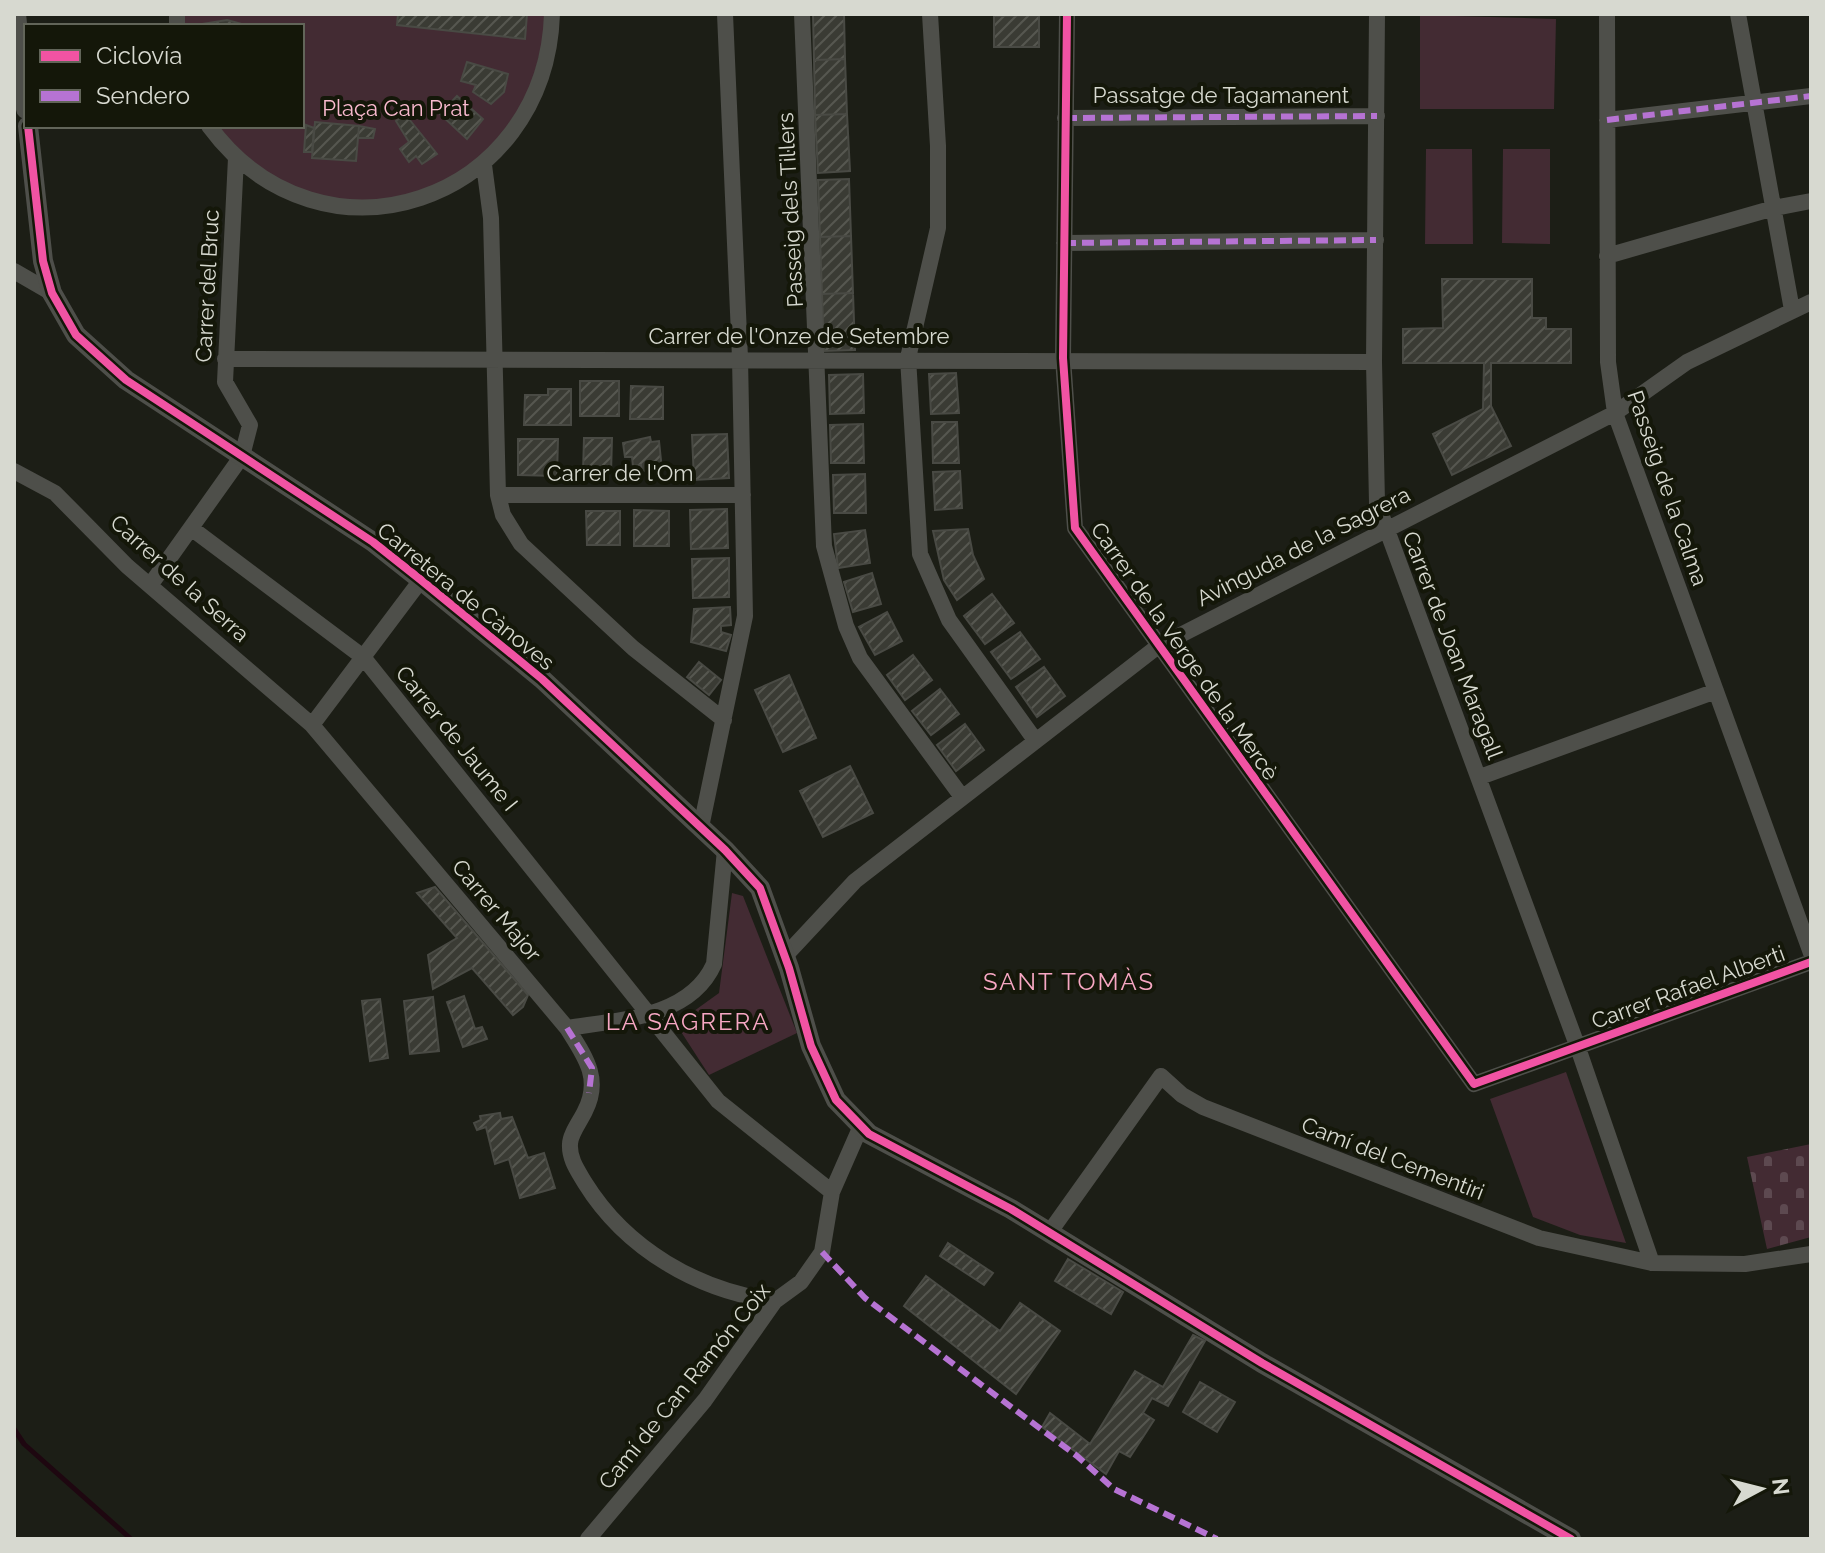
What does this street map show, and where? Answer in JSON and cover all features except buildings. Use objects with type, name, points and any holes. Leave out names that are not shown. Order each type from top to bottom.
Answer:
[{"type":"street","points":[[16,14],[24,90]]},
{"type":"street","points":[[211,128],[236,158],[269,183],[295,194],[349,207],[412,202],[450,187],[484,165],[522,122],[541,82],[551,39],[552,14]]},
{"type":"street","points":[[701,827],[745,616],[740,358],[725,14]]},
{"type":"street","name":"Passeig dels Til·lers","points":[[802,14],[819,358],[824,546],[846,626],[860,658],[962,797]]},
{"type":"street","points":[[930,14],[938,146],[938,228],[908,358],[918,527],[924,567],[949,620],[1035,740]]},
{"type":"street","name":"Carrer de la Verge de la Mercè","points":[[1067,14],[1063,358],[1075,528],[1157,647],[1474,1084],[1577,1045]]},
{"type":"street","name":"Carrer de Joan Maragall","points":[[1377,14],[1374,362],[1377,503],[1577,1045],[1652,1263]]},
{"type":"street","name":"Passeig de la Calma","points":[[1607,14],[1608,362],[1615,413],[1811,953]]},
{"type":"street","points":[[1738,14],[1792,310]]},
{"type":"street","points":[[1607,120],[1811,96]]},
{"type":"street","name":"Passatge de Tagamanent","points":[[1065,118],[1377,116]]},
{"type":"street","name":"Carretera de Cànoves","points":[[28,128],[43,261],[52,293],[76,335],[126,380],[373,542],[421,580],[542,679],[725,850],[760,888],[785,956],[811,1046],[836,1100],[869,1134],[1049,1233],[1262,1363],[1571,1539]]},
{"type":"street","name":"Carrer del Bruc","points":[[236,158],[225,382],[250,425],[242,456]]},
{"type":"street","points":[[484,165],[491,218],[498,495],[503,515],[521,544],[633,648],[724,720]]},
{"type":"street","points":[[1607,256],[1774,208],[1811,201]]},
{"type":"street","points":[[1064,243],[1376,240]]},
{"type":"street","points":[[14,271],[52,293]]},
{"type":"street","name":"Avinguda de la Sagrera","points":[[785,956],[855,881],[1157,647],[1615,413],[1687,362],[1811,302]]},
{"type":"street","name":"Carrer de l'Onze de Setembre","points":[[225,359],[1063,358],[1374,362]]},
{"type":"street","points":[[151,584],[242,456]]},
{"type":"street","name":"Carrer de la Serra","points":[[14,471],[55,493],[127,566],[312,725]]},
{"type":"street","name":"Carrer de l'Om","points":[[498,495],[743,495]]},
{"type":"street","name":"Carrer de Jaume I","points":[[191,528],[363,657],[718,1101],[832,1192]]},
{"type":"street","points":[[312,725],[421,580]]},
{"type":"street","points":[[1480,777],[1716,691]]},
{"type":"street","name":"Carrer Major","points":[[312,725],[567,1028],[592,1068],[588,1106],[569,1142],[572,1162],[595,1199],[630,1238],[686,1275],[735,1296],[775,1301]]},
{"type":"street","points":[[567,1028],[651,1015],[708,978],[714,964],[725,850]]},
{"type":"street","name":"Carrer Rafael Alberti","points":[[1577,1045],[1811,962]]},
{"type":"street","name":"Camí del Cementiri","points":[[1049,1233],[1161,1076],[1182,1095],[1203,1107],[1539,1238],[1652,1263],[1745,1264],[1811,1254]]},
{"type":"street","name":"Camí de Can Ramón Coix","points":[[588,1539],[705,1400],[775,1301],[801,1282],[822,1252],[832,1192],[861,1126]]},
{"type":"green space","name":"Plaça Can Prat","points":[[177,14],[550,14],[522,122],[450,187],[349,207],[269,183],[214,128],[304,128],[304,24],[177,24]]},
{"type":"green space","points":[[1420,15],[1556,19],[1554,109],[1420,109]]},
{"type":"green space","points":[[1426,149],[1472,149],[1473,244],[1425,244]]},
{"type":"green space","points":[[1503,149],[1550,149],[1550,244],[1502,243]]},
{"type":"green space","points":[[732,893],[743,896],[797,1033],[709,1075],[676,1024],[719,993]]},
{"type":"green space","points":[[1566,1072],[1626,1243],[1580,1235],[1533,1217],[1490,1099]]},
{"type":"green space","points":[[1811,1144],[1811,1237],[1767,1249],[1747,1157]]},
{"type":"waterway","points":[[14,1429],[24,1444],[131,1539]]},
{"type":"marked path","points":[[1607,120],[1811,96]]},
{"type":"marked path","points":[[1065,118],[1377,116]]},
{"type":"marked path","points":[[1064,243],[1376,240]]},
{"type":"marked path","points":[[567,1028],[592,1068],[589,1093]]},
{"type":"marked path","points":[[822,1252],[865,1298],[1077,1456],[1114,1489],[1217,1539]]},
{"type":"cycle path","points":[[1067,14],[1063,358],[1075,528],[1474,1084],[1811,962]]},
{"type":"cycle path","points":[[28,128],[43,261],[52,293],[76,335],[126,380],[373,542],[421,580],[542,679],[725,850],[760,888],[789,968],[811,1046],[836,1100],[869,1134],[1011,1209],[1262,1363],[1571,1539]]},
{"type":"district","name":"SANT TOMÀS","points":[[1069,981]]},
{"type":"district","name":"LA SAGRERA","points":[[688,1021]]}]
